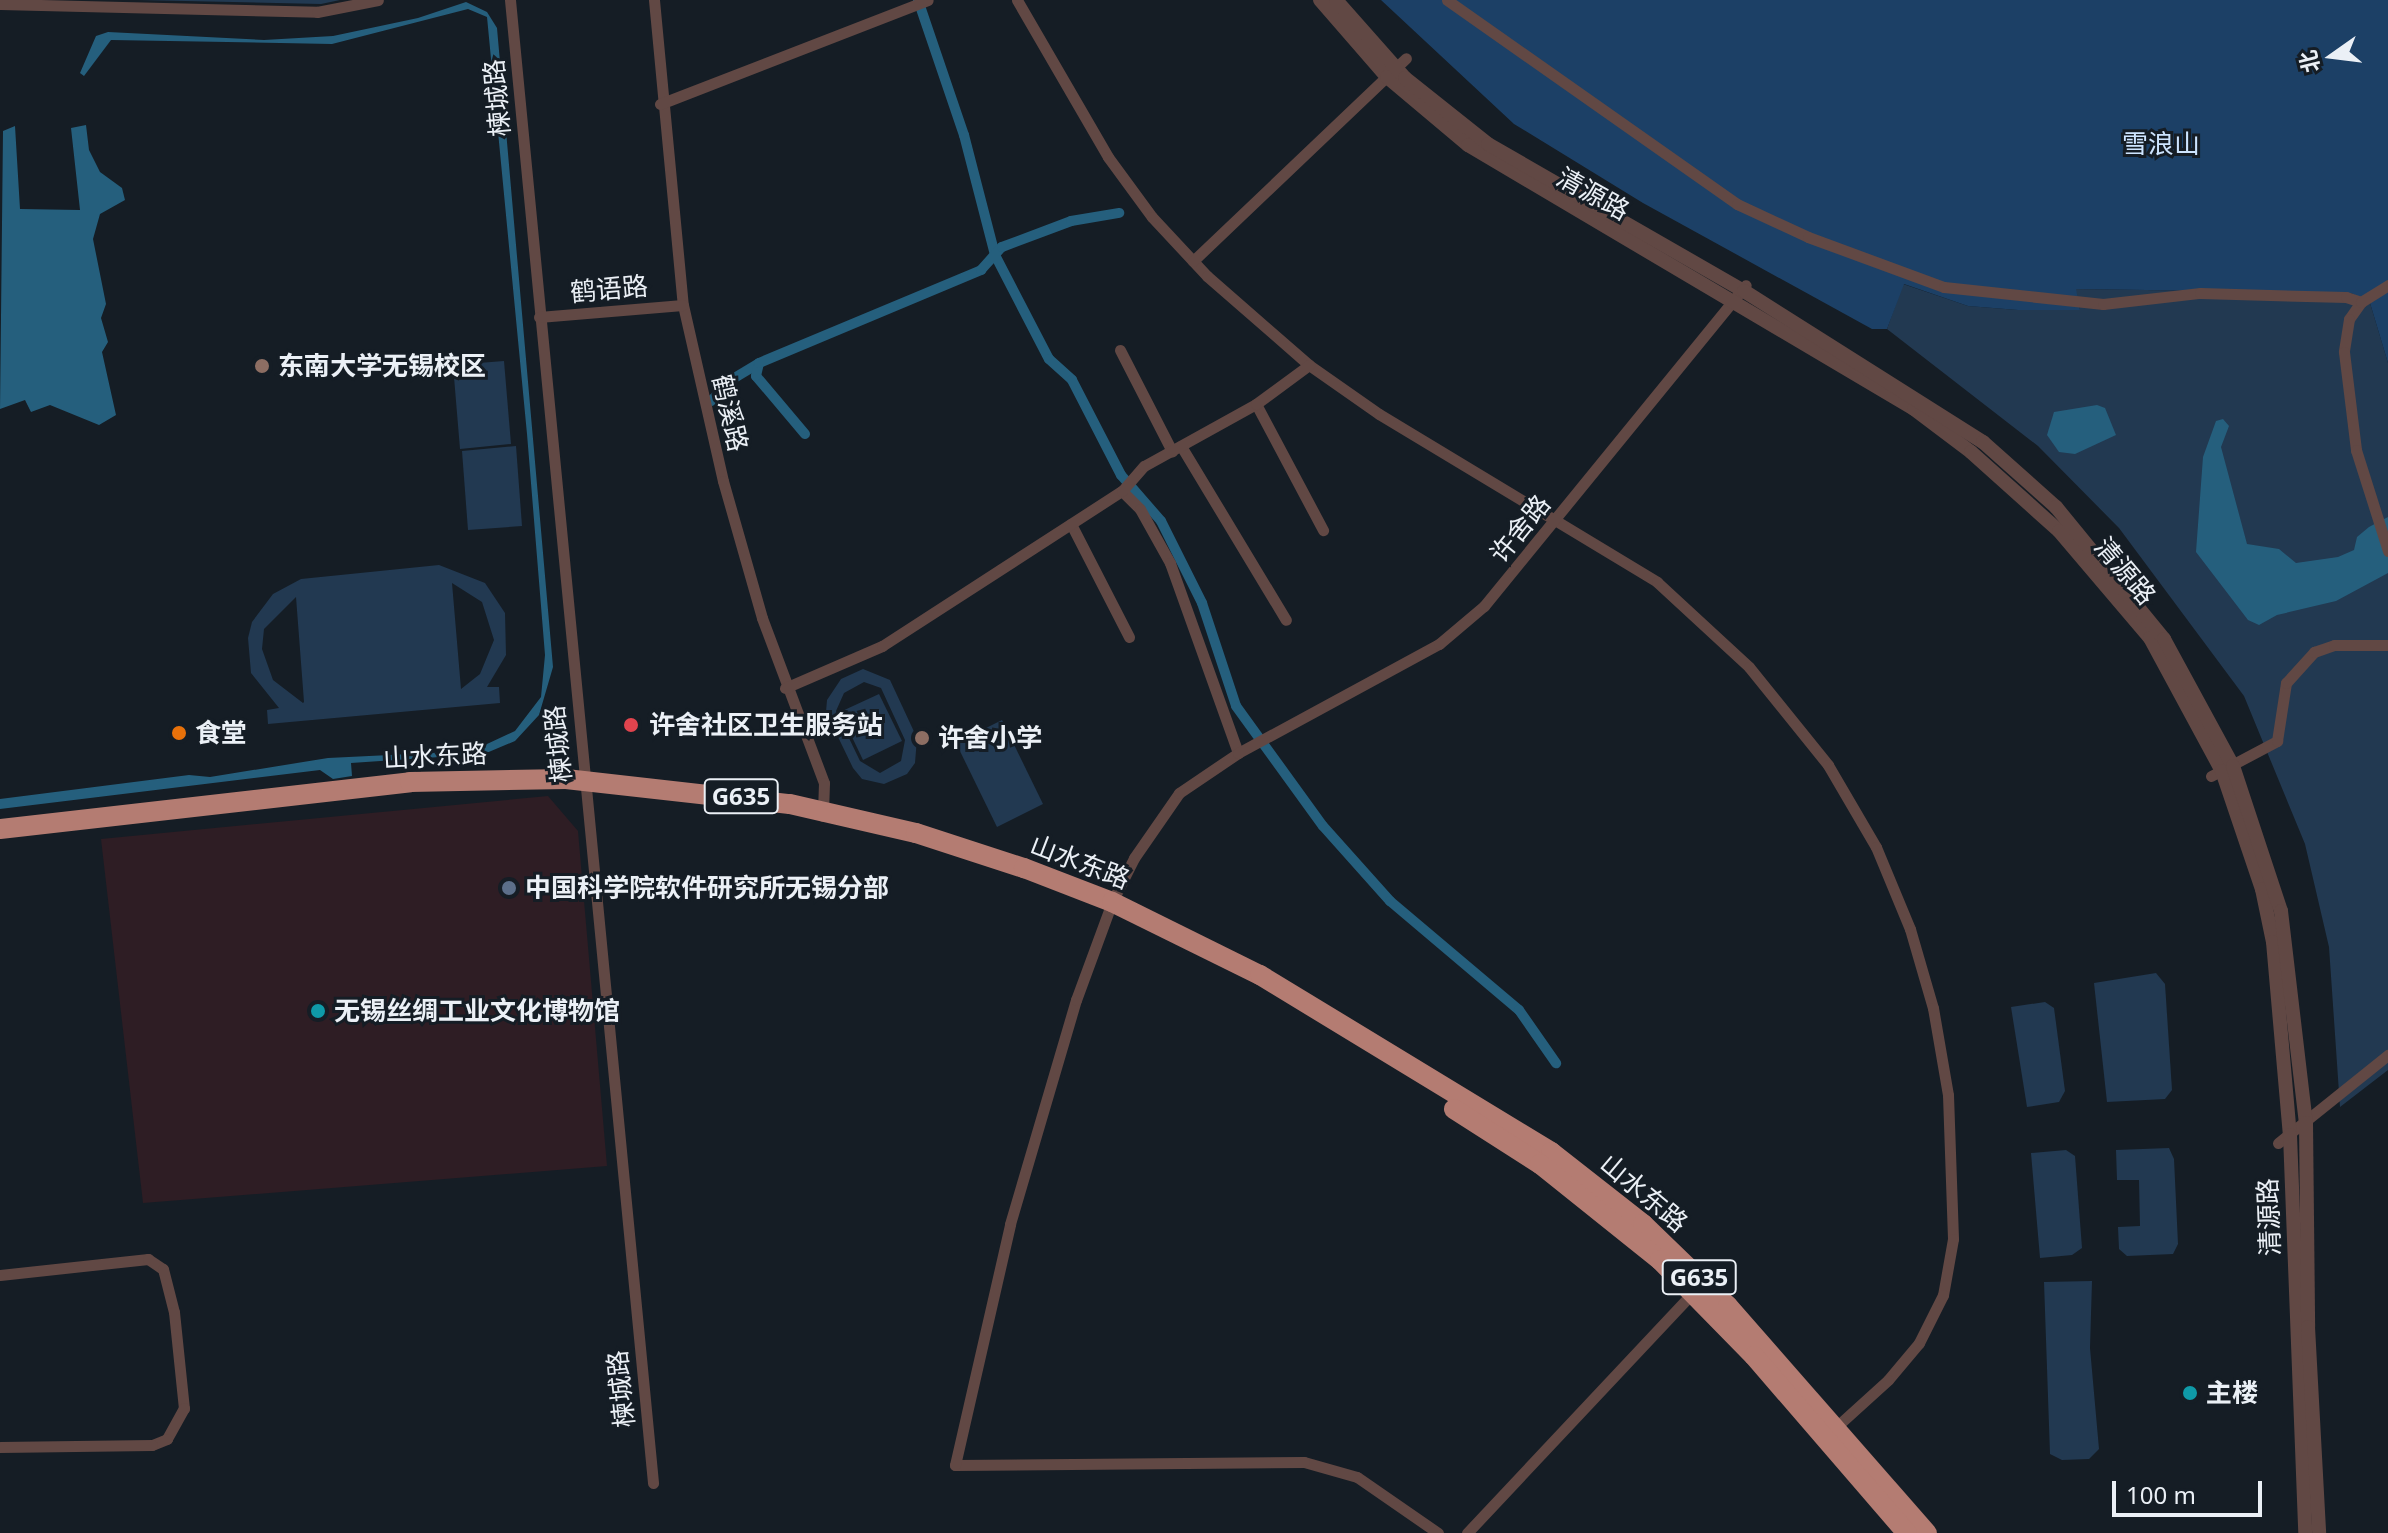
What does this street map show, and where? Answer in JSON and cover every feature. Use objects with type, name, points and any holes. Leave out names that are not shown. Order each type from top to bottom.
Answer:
[{"type":"highway","name":"山水东路","points":[[0,829],[410,782],[584,785],[823,816],[965,857],[1112,907],[1260,975],[1551,1152],[1671,1250],[1830,1431],[1907,1533]]},
{"type":"highway","name":"山水东路","points":[[0,841],[393,794],[506,786],[584,785]]},
{"type":"highway","name":"山水东路","points":[[1112,907],[1245,978],[1540,1164],[1602,1210],[1692,1293],[1927,1533]]},
{"type":"street","points":[[0,4],[317,12],[378,0]]},
{"type":"street","name":"楝城路","points":[[510,0],[653,1483]]},
{"type":"street","name":"鹤溪路","points":[[654,0],[660,104],[683,305],[723,481],[785,688],[824,783],[823,816]]},
{"type":"street","points":[[660,104],[928,0]]},
{"type":"street","points":[[1017,0],[1108,157],[1193,261],[1309,365],[1379,414],[1558,517],[1657,582],[1749,667],[1828,765],[1876,847],[1914,942],[1933,1008],[1948,1095],[1953,1239],[1943,1295],[1919,1343],[1830,1431]]},
{"type":"street","name":"清源路","points":[[1320,0],[1396,68],[1537,176],[1742,293],[1973,435],[2056,507],[2164,639],[2281,911],[2306,1123],[2319,1533]]},
{"type":"street","name":"清源路","points":[[1336,0],[1396,68]]},
{"type":"street","points":[[1447,0],[1737,204],[1808,237],[1944,287],[2103,304],[2200,293],[2346,297],[2361,302]]},
{"type":"street","points":[[1193,261],[1396,68]]},
{"type":"street","points":[[2388,285],[2361,302],[2349,319],[2344,352],[2356,450],[2375,518],[2388,551]]},
{"type":"street","name":"许舍路","points":[[1438,1533],[1357,1477],[1304,1462],[955,1465],[1010,1224],[1076,1000],[1112,907],[1134,858],[1179,793],[1241,752],[1439,644],[1484,606],[1742,293]]},
{"type":"street","name":"鹤语路","points":[[539,317],[683,305]]},
{"type":"street","points":[[1120,350],[1177,448],[1286,620]]},
{"type":"street","points":[[785,688],[882,646],[1123,491],[1142,467],[1256,404],[1309,365]]},
{"type":"street","points":[[1256,404],[1323,530]]},
{"type":"street","points":[[1123,491],[1140,509],[1170,563],[1241,752]]},
{"type":"street","points":[[1071,524],[1129,637]]},
{"type":"street","points":[[2222,771],[2277,741],[2286,683],[2314,652],[2334,645],[2388,645]]},
{"type":"street","name":"清源路","points":[[2222,771],[2262,889],[2273,942],[2305,1533]]},
{"type":"street","points":[[2284,1139],[2388,1055]]},
{"type":"street","points":[[0,1275],[148,1259],[163,1269],[174,1312],[184,1408],[167,1439],[152,1445],[0,1447]]},
{"type":"street","points":[[1467,1533],[1692,1293]]},
{"type":"shaded area","points":[[137,0],[340,0],[321,4]]},
{"type":"shaded area","points":[[466,2],[487,12],[497,28],[553,667],[539,715],[515,741],[484,754],[351,763],[352,776],[333,779],[320,770],[0,809],[0,799],[189,775],[210,777],[328,758],[472,751],[515,731],[541,697],[545,655],[487,17],[468,9],[332,44],[111,40],[84,76],[80,73],[96,36],[108,32],[264,40],[333,36],[418,18]]},
{"type":"shaded area","points":[[86,125],[89,150],[100,172],[122,188],[125,200],[100,214],[93,239],[106,304],[101,318],[108,342],[102,352],[116,415],[99,425],[50,405],[31,412],[25,400],[0,409],[3,131],[15,126],[20,209],[80,210],[71,128]]},
{"type":"shaded area","points":[[1903,284],[1968,306],[2018,310],[2080,310],[2075,289],[2351,293],[2370,303],[2388,363],[2388,1070],[2340,1107],[2329,947],[2305,844],[2244,696],[2119,528],[2038,446],[1887,329]]},
{"type":"shaded area","points":[[504,361],[511,444],[460,449],[453,365]]},
{"type":"shaded area","points":[[2097,405],[2105,408],[2116,435],[2075,454],[2059,452],[2047,435],[2054,412]]},
{"type":"shaded area","points":[[2223,419],[2229,426],[2221,447],[2247,544],[2279,549],[2296,563],[2338,557],[2354,550],[2357,537],[2388,517],[2388,573],[2336,601],[2277,615],[2259,625],[2248,620],[2196,552],[2203,457],[2216,421]]},
{"type":"shaded area","points":[[516,446],[522,526],[468,530],[462,451]]},
{"type":"shaded area","points":[[439,565],[485,583],[505,613],[506,655],[487,687],[499,687],[500,703],[268,724],[267,710],[279,708],[251,673],[248,638],[252,622],[273,594],[301,579]],"holes":[[[452,583],[482,602],[494,640],[480,674],[461,689]],[[296,597],[304,702],[303,703],[273,680],[262,649],[264,629]]]},
{"type":"shaded area","points":[[863,669],[890,680],[917,738],[915,763],[907,774],[884,784],[862,779],[853,768],[826,712],[827,700],[841,679]],"holes":[[[864,682],[881,688],[905,740],[901,761],[880,773],[860,761],[836,711],[844,693]]]},
{"type":"shaded area","points":[[879,694],[902,741],[863,760],[840,712]]},
{"type":"shaded area","points":[[1002,720],[1043,804],[997,827],[956,743]]},
{"type":"shaded area","points":[[548,796],[578,831],[607,1166],[143,1203],[101,839]]},
{"type":"shaded area","points":[[2156,973],[2165,984],[2172,1090],[2165,1099],[2107,1102],[2094,983]]},
{"type":"shaded area","points":[[2045,1002],[2054,1008],[2065,1091],[2059,1102],[2027,1107],[2011,1007]]},
{"type":"shaded area","points":[[2169,1148],[2174,1159],[2178,1244],[2173,1254],[2127,1256],[2119,1249],[2118,1227],[2140,1226],[2139,1180],[2117,1180],[2116,1150]]},
{"type":"shaded area","points":[[2066,1150],[2075,1156],[2082,1248],[2072,1255],[2040,1258],[2031,1153]]},
{"type":"shaded area","points":[[2092,1281],[2090,1348],[2099,1449],[2089,1459],[2062,1460],[2050,1454],[2044,1282]]},
{"type":"green space","name":"雪浪山","points":[[1381,0],[2388,0],[2388,363],[2370,303],[2351,293],[2076,289],[2080,310],[2018,310],[1968,306],[1904,284],[1887,329],[1872,329],[1643,203],[1514,124]]},
{"type":"waterway","points":[[918,0],[964,135],[995,255],[1049,359],[1072,380],[1121,475],[1161,521],[1202,603],[1236,706],[1323,826],[1390,901],[1519,1010],[1556,1063]]},
{"type":"waterway","points":[[805,434],[756,376],[759,363],[981,270],[1002,247],[1071,221],[1119,213]]},
{"type":"waterway","points":[[711,401],[731,380],[759,363]]},
{"type":"place","name":"东南大学无锡校区","points":[[262,366]]},
{"type":"place","name":"许舍社区卫生服务站","points":[[631,725]]},
{"type":"place","name":"食堂","points":[[179,733]]},
{"type":"place","name":"许舍小学","points":[[922,738]]},
{"type":"place","name":"中国科学院软件研究所无锡分部","points":[[509,888]]},
{"type":"place","name":"无锡丝绸工业文化博物馆","points":[[318,1011]]},
{"type":"place","name":"主楼","points":[[2190,1393]]}]
